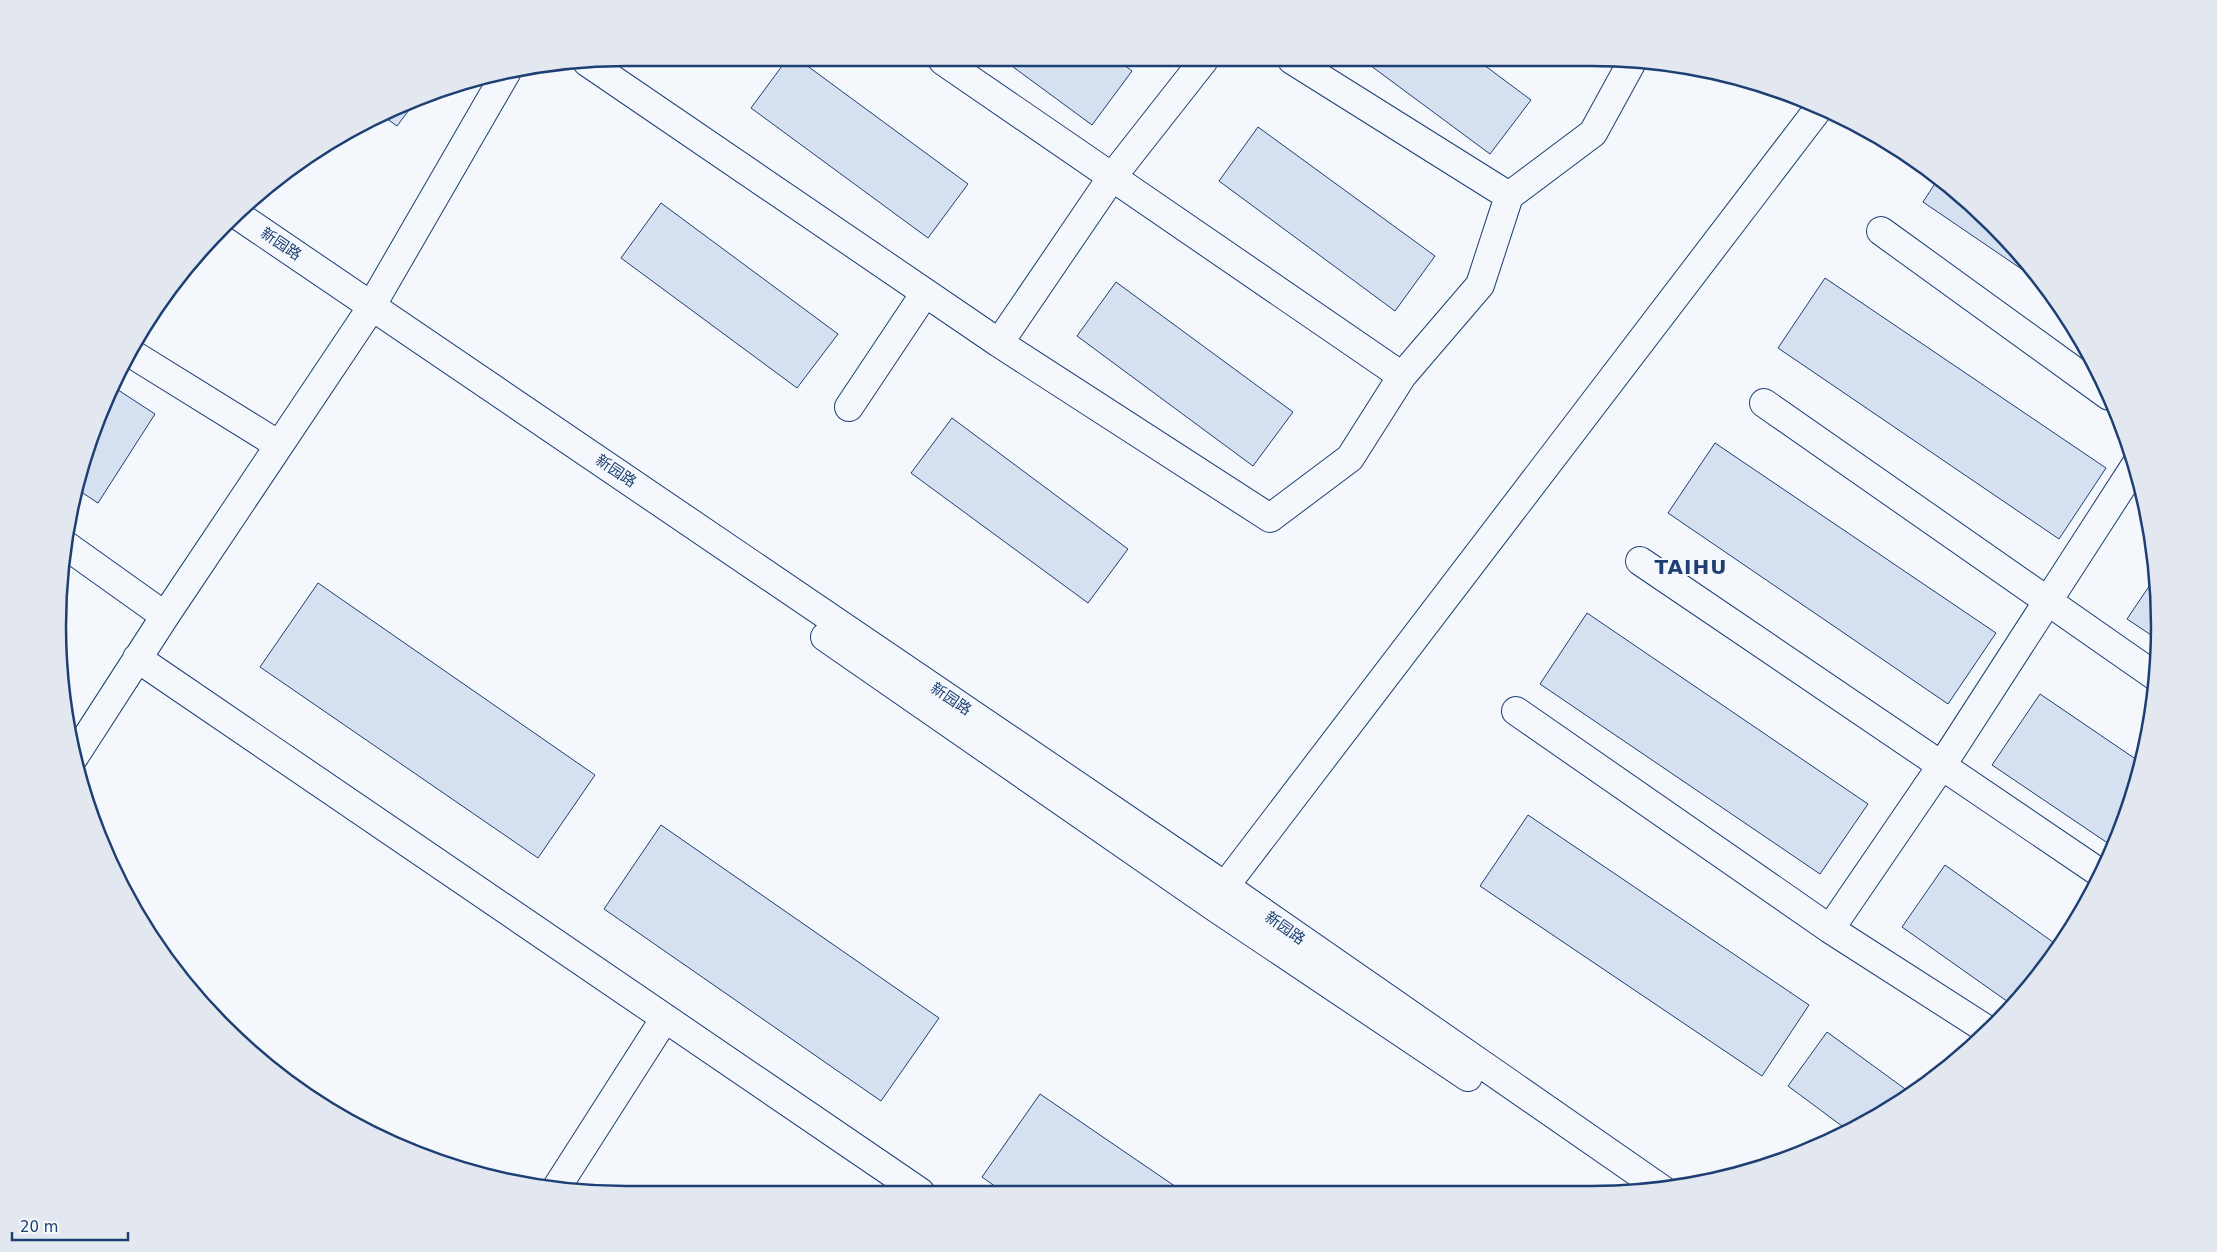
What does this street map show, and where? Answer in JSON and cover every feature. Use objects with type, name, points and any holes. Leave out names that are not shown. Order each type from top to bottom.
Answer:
[{"type":"street","points":[[950,66],[1402,376]]},
{"type":"street","points":[[999,343],[1112,177],[1199,66]]},
{"type":"street","points":[[1302,66],[1509,196]]},
{"type":"street","points":[[594,67],[999,343],[1270,518],[1350,458],[1402,376],[1480,285],[1509,196],[1593,133],[1629,67]]},
{"type":"street","points":[[80,748],[137,658],[368,311],[502,80]]},
{"type":"street","points":[[1219,896],[1815,113]]},
{"type":"street","name":"新园路","points":[[242,219],[368,311],[1219,896],[1629,1185]]},
{"type":"street","name":"新园路","points":[[232,229],[368,311]]},
{"type":"street","points":[[1881,231],[2097,387]]},
{"type":"street","points":[[849,407],[925,293]]},
{"type":"street","points":[[136,356],[279,445]]},
{"type":"street","points":[[1764,403],[2149,672]]},
{"type":"street","points":[[1830,929],[1942,765],[2130,474]]},
{"type":"street","points":[[72,549],[165,616]]},
{"type":"street","points":[[1640,561],[2095,870]]},
{"type":"street","points":[[137,658],[911,1186]]},
{"type":"street","points":[[1516,711],[1830,929],[1982,1027]]},
{"type":"street","name":"新园路","points":[[1219,896],[1651,1182]]},
{"type":"street","points":[[560,1182],[665,1018]]},
{"type":"building","points":[[782,66],[807,66],[968,184],[928,238],[751,108]]},
{"type":"building","points":[[1012,66],[1126,66],[1132,71],[1092,125]]},
{"type":"building","points":[[1371,66],[1485,66],[1531,100],[1490,154]]},
{"type":"building","points":[[409,110],[397,126],[388,120]]},
{"type":"building","points":[[1258,127],[1435,256],[1395,311],[1219,181]]},
{"type":"building","points":[[1935,184],[1987,230],[2022,270],[1923,202]]},
{"type":"building","points":[[661,203],[838,334],[797,388],[621,258]]},
{"type":"building","points":[[1825,278],[2106,468],[2059,539],[1778,348]]},
{"type":"building","points":[[1116,282],[1293,412],[1253,466],[1077,336]]},
{"type":"building","points":[[119,390],[155,414],[98,503],[82,493],[96,446]]},
{"type":"building","points":[[952,418],[1128,549],[1088,603],[911,473]]},
{"type":"building","points":[[1715,443],[1996,633],[1948,704],[1668,513]]},
{"type":"building","points":[[318,583],[595,775],[538,858],[260,667]]},
{"type":"building","points":[[2150,585],[2151,635],[2127,619]]},
{"type":"building","points":[[1587,613],[1868,804],[1820,874],[1540,684]]},
{"type":"building","points":[[2040,694],[2135,758],[2121,806],[2107,843],[1992,765]]},
{"type":"building","points":[[1528,815],[1809,1005],[1762,1076],[1480,886]]},
{"type":"building","points":[[661,825],[939,1018],[881,1101],[604,909]]},
{"type":"building","points":[[1945,865],[2053,942],[2035,967],[2007,1001],[1902,927]]},
{"type":"building","points":[[1827,1032],[1905,1089],[1871,1111],[1842,1126],[1788,1086]]},
{"type":"building","points":[[1040,1094],[1175,1186],[995,1186],[982,1177]]},
{"type":"district","name":"TAIHU","points":[[1691,567]]}]
